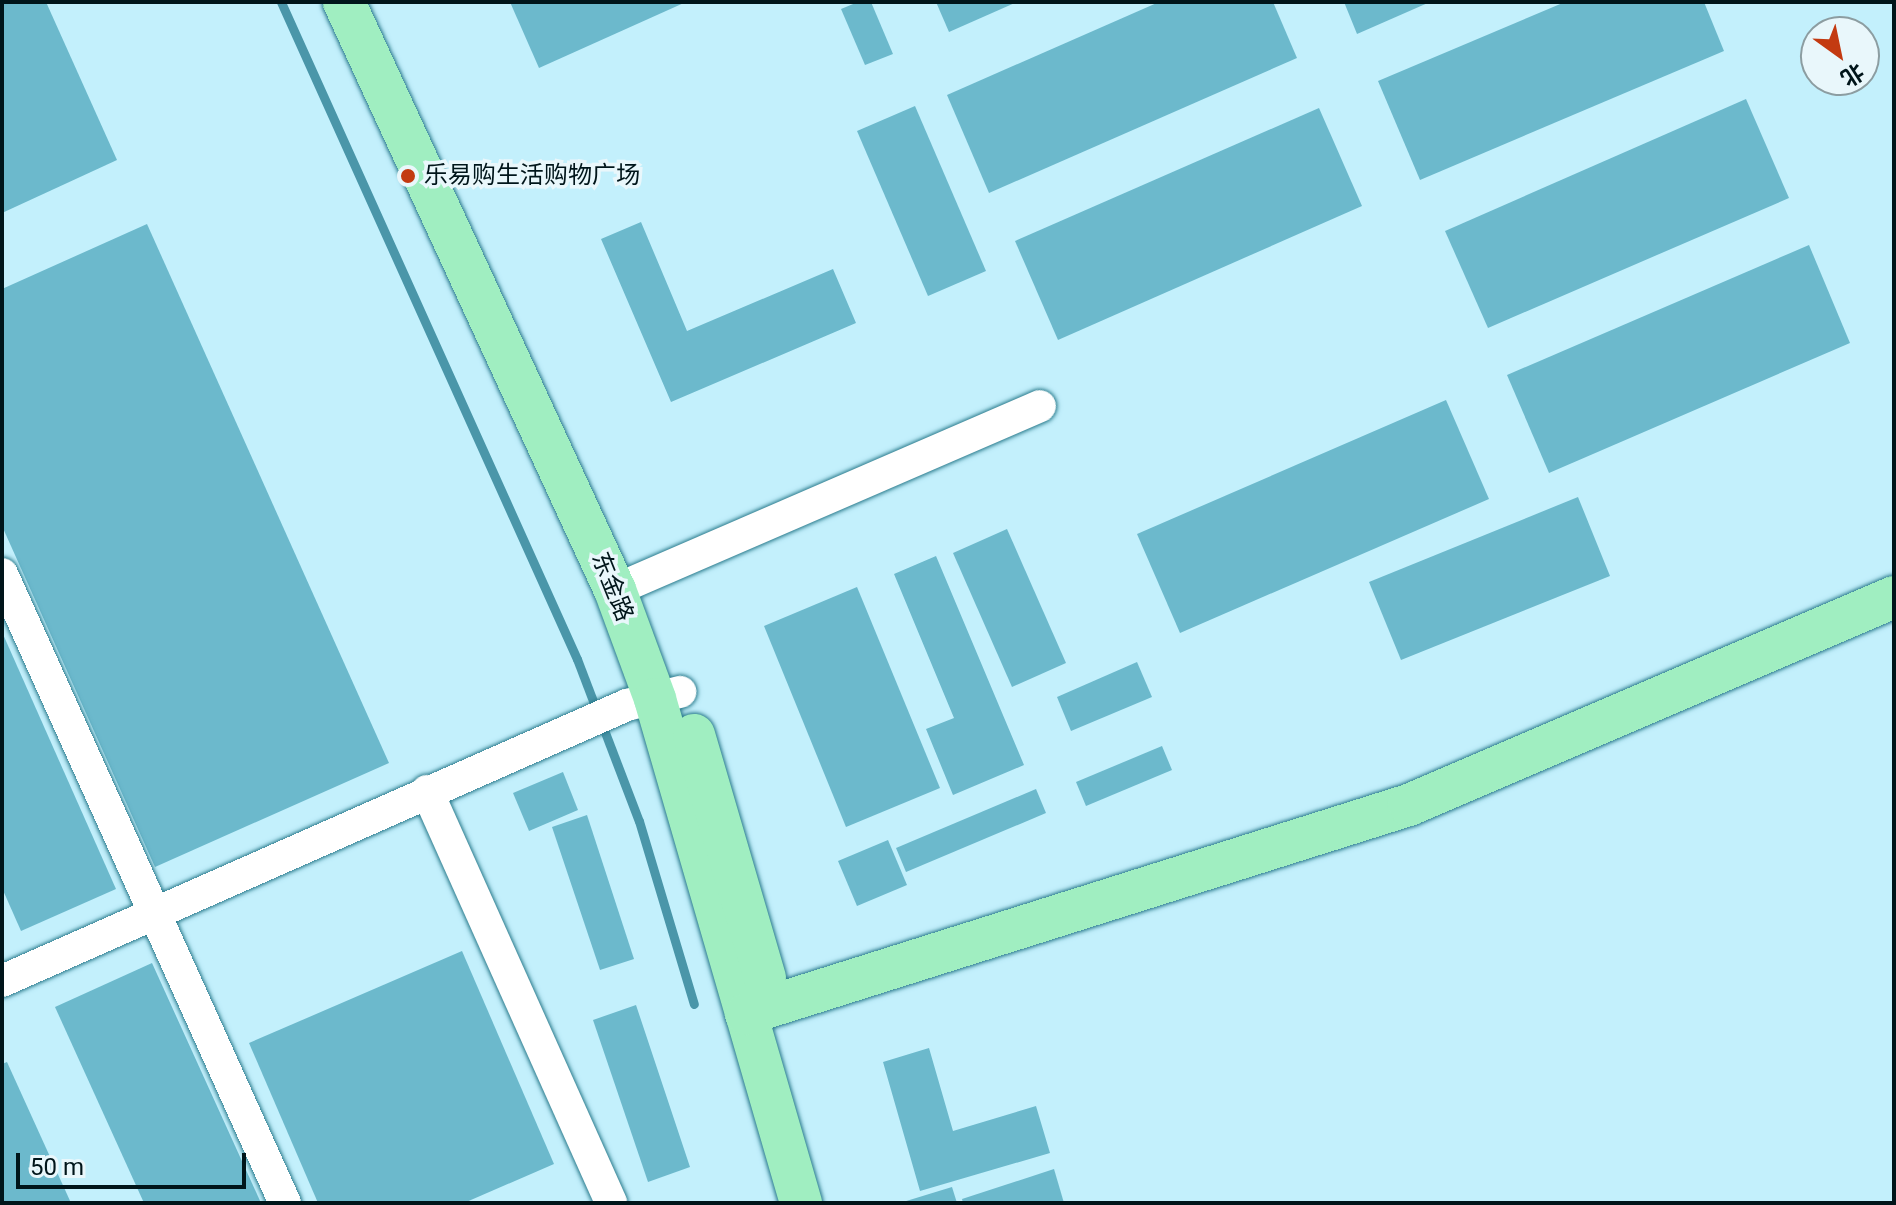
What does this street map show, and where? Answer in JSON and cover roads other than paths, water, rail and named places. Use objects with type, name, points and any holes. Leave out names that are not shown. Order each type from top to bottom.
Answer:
[{"type":"main road","name":"东金路","points":[[344,2],[628,584]]},
{"type":"main road","name":"东金路","points":[[372,2],[628,584],[654,699],[827,1203]]},
{"type":"main road","points":[[759,1010],[1409,805],[1894,597]]},
{"type":"main road","name":"东金路","points":[[759,1010],[801,1203]]},
{"type":"lane","points":[[628,584],[1040,406]]},
{"type":"lane","points":[[2,574],[285,1203]]},
{"type":"lane","points":[[2,981],[427,791],[569,730],[654,699]]},
{"type":"lane","points":[[427,791],[611,1203]]},
{"type":"waterway","points":[[281,2],[577,659],[639,821],[694,1004]]},
{"type":"place","name":"乐易购生活购物广场","points":[[408,176]]}]
